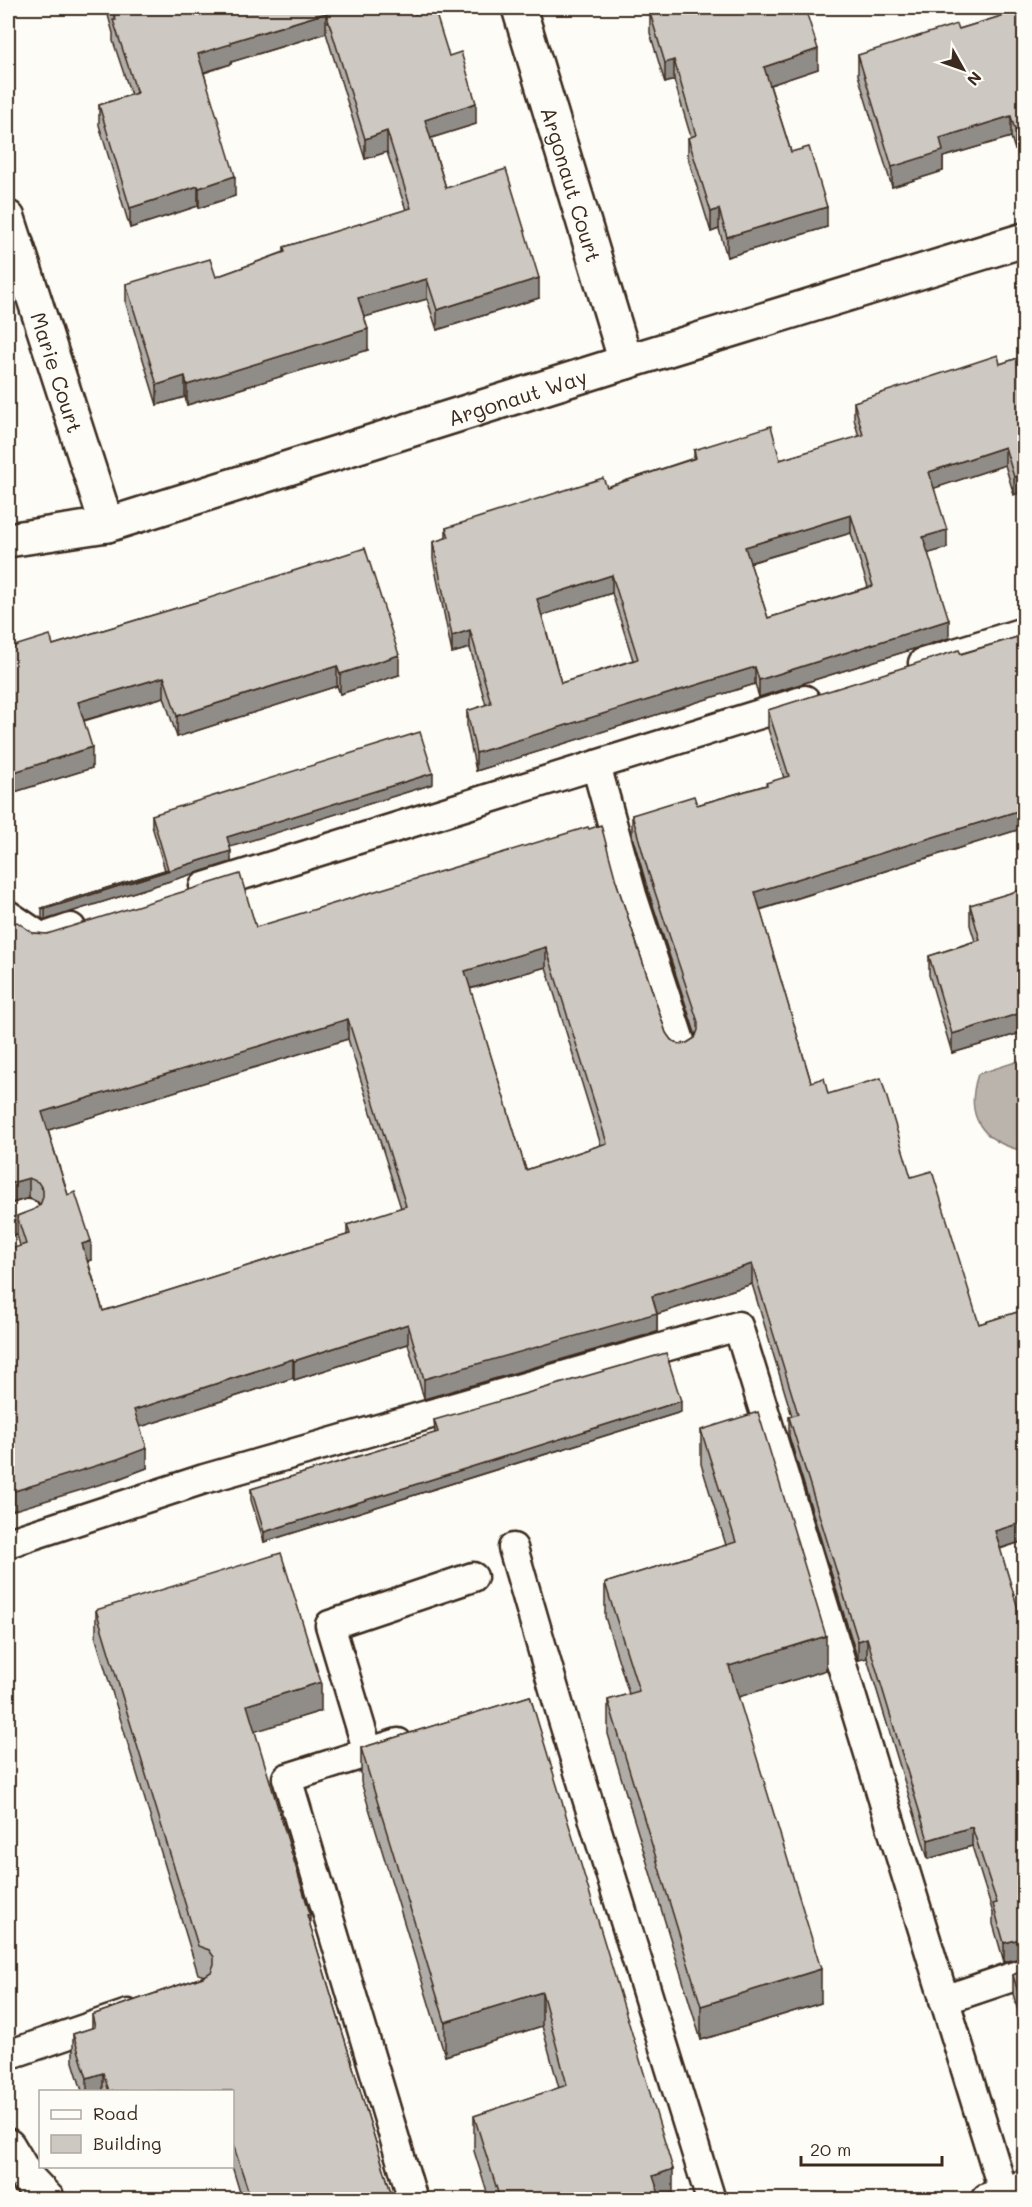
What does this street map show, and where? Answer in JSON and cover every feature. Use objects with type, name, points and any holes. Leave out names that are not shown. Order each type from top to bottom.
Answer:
[{"type":"street","name":"Argonaut Court","points":[[519,8],[626,362]]},
{"type":"street","name":"Marie Court","points":[[8,218],[107,525]]},
{"type":"street","name":"Argonaut Way","points":[[8,540],[107,525],[1024,240]]},
{"type":"street","points":[[8,2146],[27,2178],[48,2199]]},
{"type":"lane","points":[[901,670],[1024,632]]},
{"type":"lane","points":[[177,895],[833,691]]},
{"type":"lane","points":[[596,765],[632,895],[681,1047]]},
{"type":"lane","points":[[8,915],[42,938],[98,920]]},
{"type":"lane","points":[[8,1543],[204,1479],[738,1326],[1005,2194]]},
{"type":"lane","points":[[513,1548],[563,1720],[711,2199]]},
{"type":"lane","points":[[368,1752],[330,1624],[473,1577]]},
{"type":"lane","points":[[412,2199],[287,1778],[422,1735]]},
{"type":"lane","points":[[944,2000],[1024,1973]]},
{"type":"lane","points":[[8,2055],[156,2004]]},
{"type":"shaded area","points":[[1022,1060],[1024,1068],[1024,1151],[1009,1147],[987,1134],[975,1115],[973,1103],[978,1074]]},
{"type":"building","points":[[112,8],[413,8],[415,14],[434,8],[449,56],[461,52],[476,103],[425,120],[446,188],[506,169],[539,278],[437,310],[427,279],[358,298],[368,329],[187,385],[185,376],[157,385],[126,284],[210,259],[216,277],[285,252],[284,247],[411,208],[387,131],[365,139],[326,13],[198,54],[235,176],[130,208],[99,105],[137,93],[113,20],[116,20]]},
{"type":"building","points":[[654,8],[805,8],[818,49],[764,67],[791,152],[809,147],[827,207],[727,237],[719,209],[711,212],[688,138],[696,135],[674,60],[665,63],[650,13],[656,12]]},
{"type":"building","points":[[1024,9],[1024,127],[1015,130],[1011,116],[940,138],[943,151],[892,167],[858,55],[957,24],[959,29]]},
{"type":"building","points":[[998,355],[1000,364],[1024,356],[1024,474],[1014,477],[1005,447],[929,472],[947,530],[923,537],[949,620],[759,680],[755,667],[476,753],[467,711],[491,703],[470,630],[452,636],[433,542],[449,537],[446,528],[603,478],[607,487],[696,458],[694,450],[771,426],[780,460],[863,435],[854,402]],"holes":[[[851,515],[873,586],[768,618],[745,547]],[[612,575],[638,659],[561,683],[537,599]]]},
{"type":"building","points":[[365,548],[399,655],[340,674],[337,666],[177,716],[164,677],[78,702],[92,747],[8,774],[8,648],[50,635],[53,645]]},
{"type":"building","points":[[1024,635],[1024,809],[755,892],[811,1082],[824,1078],[828,1094],[881,1078],[911,1177],[932,1171],[979,1324],[1024,1310],[1024,1522],[995,1531],[1024,1629],[1024,1938],[1004,1943],[993,1904],[997,1903],[972,1827],[928,1840],[867,1638],[858,1641],[789,1417],[798,1414],[752,1264],[652,1296],[657,1313],[424,1379],[408,1324],[294,1361],[293,1359],[134,1410],[147,1448],[8,1493],[8,1250],[26,1244],[17,1216],[40,1205],[43,1190],[38,1182],[29,1178],[8,1184],[8,925],[17,922],[33,933],[47,934],[240,874],[256,927],[601,825],[616,881],[666,1033],[671,1040],[679,1044],[687,1043],[695,1038],[698,1022],[632,815],[694,796],[697,805],[767,785],[766,783],[789,776],[768,710],[959,650],[961,654]],"holes":[[[546,947],[607,1143],[526,1170],[465,971]],[[348,1019],[406,1206],[347,1225],[350,1234],[103,1311],[82,1244],[91,1241],[75,1192],[68,1195],[42,1112]]]},
{"type":"building","points":[[420,732],[433,773],[227,837],[231,851],[45,909],[42,908],[168,869],[152,815]]},
{"type":"building","points":[[1024,889],[1024,1012],[952,1034],[929,956],[980,940],[970,905]]},
{"type":"building","points":[[666,1353],[681,1401],[264,1532],[251,1489],[438,1432],[434,1420]]},
{"type":"building","points":[[758,1412],[826,1636],[729,1666],[821,1969],[701,2006],[608,1700],[639,1691],[605,1583],[736,1542],[701,1430]]},
{"type":"building","points":[[281,1553],[321,1682],[247,1705],[310,1914],[307,1915],[393,2199],[251,2199],[234,2147],[234,2090],[109,2090],[103,2073],[87,2078],[73,2034],[95,2027],[92,2015],[203,1977],[211,1972],[214,1964],[214,1957],[209,1950],[198,1946],[96,1610]]},
{"type":"building","points":[[530,1696],[673,2169],[653,2176],[660,2197],[650,2199],[500,2199],[474,2116],[567,2085],[542,1992],[445,2022],[361,1748]]},
{"type":"building","points":[[1024,1970],[1024,2012],[1013,1975]]}]
